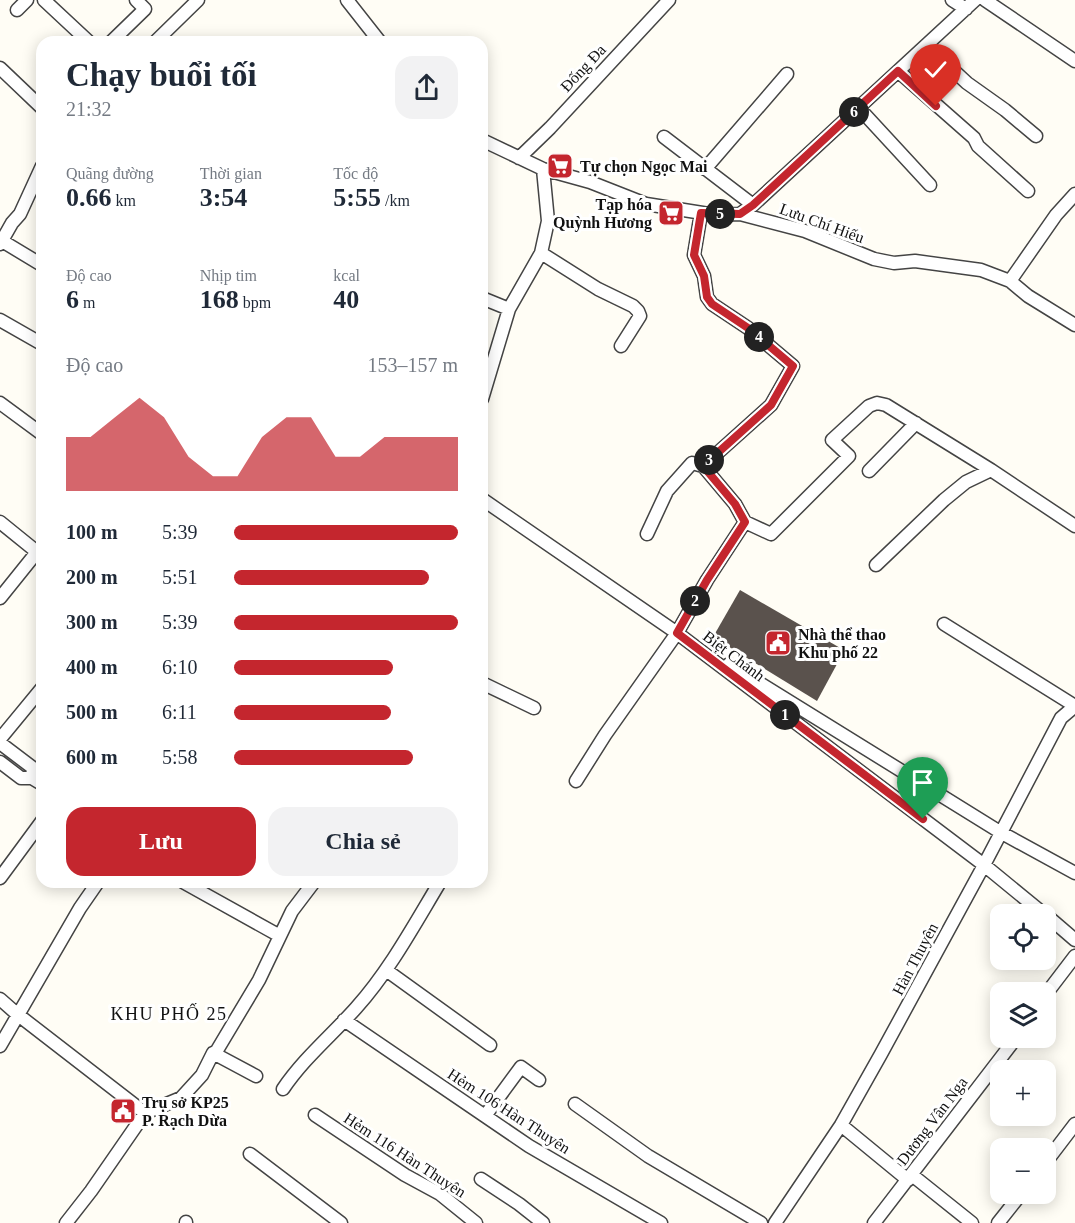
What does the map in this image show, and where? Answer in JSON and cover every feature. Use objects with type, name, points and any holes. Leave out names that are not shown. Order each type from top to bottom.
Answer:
[{"type":"street","points":[[17,10],[27,0]]},
{"type":"street","points":[[44,0],[82,36]]},
{"type":"street","points":[[117,36],[145,9],[136,0]]},
{"type":"street","points":[[161,36],[198,0]]},
{"type":"street","points":[[347,0],[375,36]]},
{"type":"street","name":"Đống Đa","points":[[519,158],[550,128],[669,0]]},
{"type":"street","points":[[952,0],[970,4]]},
{"type":"street","points":[[985,0],[1075,60]]},
{"type":"street","points":[[740,214],[753,205],[970,4]]},
{"type":"street","points":[[926,45],[967,83],[1036,135]]},
{"type":"street","points":[[0,68],[36,102]]},
{"type":"street","points":[[898,71],[974,138],[978,146],[1028,191]]},
{"type":"street","points":[[705,169],[787,74]]},
{"type":"street","points":[[858,107],[930,184]]},
{"type":"street","points":[[664,137],[753,205]]},
{"type":"street","name":"Lưu Chí Hiếu","points":[[488,143],[543,169],[590,182],[646,204],[701,213],[740,214],[805,231],[874,260],[894,263],[915,261],[981,270],[1010,281],[1028,296],[1075,325]]},
{"type":"street","points":[[488,365],[509,309],[541,253],[548,221],[543,169]]},
{"type":"street","points":[[36,191],[12,223],[1,243],[36,262]]},
{"type":"street","points":[[1010,281],[1056,215],[1075,194]]},
{"type":"street","points":[[701,213],[694,255],[704,276],[707,297],[712,304],[748,328],[793,366],[771,405],[703,466]]},
{"type":"street","points":[[541,253],[588,284],[633,306],[638,311],[640,316],[621,346]]},
{"type":"street","points":[[488,300],[509,309]]},
{"type":"street","points":[[0,320],[36,341]]},
{"type":"street","points":[[0,403],[36,430]]},
{"type":"street","points":[[647,534],[667,491],[692,463],[703,466],[735,504],[745,522],[771,534],[849,456],[832,440],[869,406],[877,403],[886,405],[916,423],[1075,526]]},
{"type":"street","points":[[869,471],[916,423]]},
{"type":"street","points":[[876,565],[966,482],[991,470]]},
{"type":"street","name":"Biệt Chánh","points":[[488,503],[677,633],[984,865],[1032,904]]},
{"type":"street","points":[[0,522],[36,551]]},
{"type":"street","points":[[576,781],[605,735],[677,633],[707,580],[745,522]]},
{"type":"street","points":[[0,598],[36,558]]},
{"type":"street","points":[[944,624],[1075,706]]},
{"type":"street","points":[[677,633],[1000,832],[1075,873]]},
{"type":"street","points":[[488,686],[534,708]]},
{"type":"street","points":[[36,696],[0,741],[33,768],[36,778]]},
{"type":"street","name":"Hàn Thuyên","points":[[775,1223],[841,1125],[984,865],[1061,718],[1075,706]]},
{"type":"street","points":[[0,762],[21,778],[36,781]]},
{"type":"street","points":[[0,878],[36,829]]},
{"type":"street","points":[[3,1041],[94,888]]},
{"type":"street","points":[[194,888],[279,936]]},
{"type":"street","points":[[66,1223],[146,1113],[181,1098],[202,1075],[213,1053],[216,1052],[259,980],[292,911],[309,888]]},
{"type":"street","points":[[283,1089],[306,1059],[344,1020],[386,970],[437,888]]},
{"type":"street","name":"Biệt Chánh","points":[[1056,924],[1075,940]]},
{"type":"street","points":[[1055,982],[1075,956]]},
{"type":"street","points":[[386,970],[490,1045]]},
{"type":"street","points":[[0,999],[146,1113]]},
{"type":"street","name":"Hẻm 106 Hàn Thuyên","points":[[344,1020],[529,1146],[661,1223]]},
{"type":"street","name":"Dương Vân Nga","points":[[874,1223],[1008,1048]]},
{"type":"street","points":[[213,1053],[255,1076]]},
{"type":"street","points":[[485,1116],[521,1067],[539,1080]]},
{"type":"street","points":[[575,1104],[648,1156],[761,1223]]},
{"type":"street","name":"Hẻm 116 Hàn Thuyên","points":[[315,1115],[395,1169],[440,1194],[476,1223]]},
{"type":"street","points":[[1056,1149],[1075,1124]]},
{"type":"street","points":[[841,1125],[972,1223]]},
{"type":"street","points":[[250,1154],[341,1223]]},
{"type":"street","points":[[481,1179],[543,1223]]},
{"type":"street","points":[[998,1223],[1013,1204]]},
{"type":"building","name":"Nhà thể thao Khu phố 22","points":[[740,590],[842,649],[843,653],[817,701],[713,637]]},
{"type":"place","name":"Tự chọn Ngọc Mai","points":[[560,166]]},
{"type":"place","name":"Tạp hóa Quỳnh Hương","points":[[671,213]]},
{"type":"place","name":"Nhà thể thao Khu phố 22","points":[[778,643]]},
{"type":"place","name":"Trụ sở KP25 P. Rạch Dừa","points":[[123,1111]]},
{"type":"district","name":"KHU PHỐ 25","points":[[169,1014]]},
{"type":"route","points":[[923,819],[677,633],[707,580],[745,522],[735,504],[703,466],[771,405],[793,366],[748,328],[712,304],[707,297],[704,276],[694,255],[701,213],[740,214],[753,205],[898,71],[936,106]]}]
